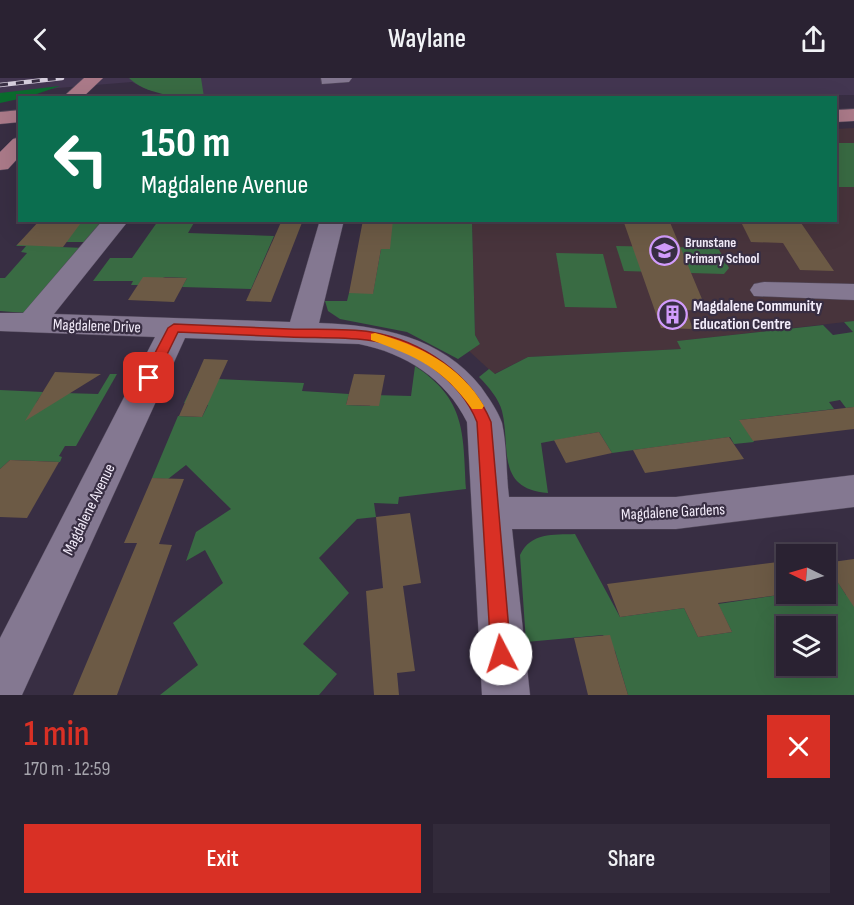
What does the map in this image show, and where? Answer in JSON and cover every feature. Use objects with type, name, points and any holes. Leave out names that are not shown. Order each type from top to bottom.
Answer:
[{"type":"main road","points":[[74,96],[97,84]]},
{"type":"main road","points":[[837,116],[854,115]]},
{"type":"main road","points":[[837,124],[854,124]]},
{"type":"main road","points":[[0,164],[14,134]]},
{"type":"main road","points":[[0,174],[14,134]]},
{"type":"street","points":[[15,323],[115,222]]},
{"type":"street","points":[[302,332],[331,222]]},
{"type":"street","points":[[764,290],[854,292]]},
{"type":"street","name":"Magdalene Drive","points":[[15,323],[359,334],[392,342],[427,357],[459,383],[477,405],[484,422],[506,695]]},
{"type":"street","name":"Magdalene Avenue","points":[[0,689],[174,328]]},
{"type":"street","name":"Magdalene Gardens","points":[[490,513],[676,513],[854,491]]},
{"type":"shaded area","points":[[0,78],[854,78],[854,95],[176,96],[146,89],[132,82],[58,88],[0,97]]},
{"type":"shaded area","name":"Brunstane Primary School","points":[[854,128],[854,321],[678,341],[682,349],[528,357],[494,374],[469,351],[480,344],[475,335],[472,222],[837,222],[837,129]]},
{"type":"green space","points":[[129,78],[201,78],[204,96],[174,96],[154,92],[136,84]]},
{"type":"green space","points":[[60,86],[31,96],[18,96],[18,99],[0,103],[0,93]]},
{"type":"green space","points":[[837,143],[854,143],[854,187],[837,187]]},
{"type":"green space","points":[[80,222],[107,222],[90,242],[63,242],[60,247],[85,248],[25,313],[0,311],[0,278],[5,278],[27,253],[21,252],[26,246],[16,246],[22,240]]},
{"type":"green space","points":[[157,222],[194,222],[188,233],[274,236],[251,289],[182,287],[187,278],[165,277],[146,285],[131,285],[133,281],[93,281],[110,258],[132,258]]},
{"type":"green space","points":[[385,222],[472,222],[475,335],[480,344],[458,359],[407,332],[340,319],[328,311],[325,301],[347,301],[349,293],[373,293],[381,249],[390,249]]},
{"type":"green space","points":[[616,246],[718,248],[729,268],[724,274],[624,271]]},
{"type":"green space","points":[[556,253],[603,254],[617,308],[565,307]]},
{"type":"green space","points":[[854,321],[854,407],[846,408],[840,400],[829,402],[834,409],[740,420],[754,442],[734,444],[730,437],[612,453],[599,432],[541,443],[548,493],[531,490],[520,484],[513,475],[508,464],[501,406],[479,377],[489,369],[495,374],[528,357],[681,349],[677,341],[823,325],[833,335],[853,332],[844,322]]},
{"type":"green space","points":[[415,366],[432,379],[453,405],[462,434],[466,489],[399,497],[398,504],[374,503],[376,517],[357,519],[319,558],[349,593],[303,644],[337,674],[319,695],[160,695],[198,665],[173,623],[223,583],[205,550],[186,561],[196,532],[231,509],[186,465],[168,479],[152,478],[178,416],[202,417],[208,405],[184,403],[196,378],[304,383],[302,391],[349,394],[346,405],[370,406],[373,395],[411,396]]},
{"type":"green space","points":[[110,374],[117,374],[76,446],[65,446],[59,456],[62,457],[60,462],[10,460],[0,469],[0,390],[43,392],[36,403],[65,393],[98,394]]},
{"type":"green space","points":[[575,534],[620,617],[684,608],[698,637],[732,632],[718,604],[776,595],[776,604],[836,604],[836,579],[846,595],[854,594],[854,695],[628,695],[615,651],[603,635],[526,642],[520,555],[530,542],[551,535]]},
{"type":"building","points":[[38,222],[82,222],[63,247],[17,245]]},
{"type":"building","points":[[281,222],[302,222],[271,302],[246,301]]},
{"type":"building","points":[[363,222],[393,222],[390,249],[381,249],[373,294],[349,293]]},
{"type":"building","points":[[624,222],[670,222],[707,311],[686,310],[693,329],[661,328]]},
{"type":"building","points":[[741,222],[800,222],[834,271],[800,270],[783,243],[751,242]]},
{"type":"building","points":[[143,277],[187,278],[174,302],[128,300]]},
{"type":"building","points":[[204,359],[228,360],[202,417],[179,416]]},
{"type":"building","points":[[55,372],[101,374],[25,421]]},
{"type":"building","points":[[354,374],[385,375],[379,406],[346,405]]},
{"type":"building","points":[[854,407],[854,429],[753,441],[739,420]]},
{"type":"building","points":[[599,432],[612,453],[566,463],[554,440]]},
{"type":"building","points":[[729,437],[744,459],[645,473],[633,450]]},
{"type":"building","points":[[10,460],[59,462],[27,518],[0,517],[0,469]]},
{"type":"building","points":[[152,478],[184,479],[159,544],[172,545],[117,695],[73,695],[137,543],[124,543]]},
{"type":"building","points":[[410,513],[421,583],[403,586],[415,671],[397,673],[399,695],[374,695],[366,591],[383,588],[376,517]]},
{"type":"building","points":[[854,559],[854,607],[836,580],[836,561]]},
{"type":"building","points":[[776,562],[776,595],[718,603],[732,632],[698,637],[684,608],[620,617],[607,584]]},
{"type":"building","points":[[610,635],[628,695],[588,695],[574,638]]},
{"type":"railway","points":[[0,85],[62,78]]},
{"type":"slow traffic","points":[[375,337],[427,357],[442,367],[465,388],[477,406]]},
{"type":"place","name":"Brunstane Primary School","points":[[664,250]]},
{"type":"place","name":"Magdalene Community Education Centre","points":[[672,314]]},
{"type":"route","points":[[149,378],[174,328],[359,334],[392,342],[427,357],[442,367],[465,388],[477,405],[484,422],[501,654]]}]
